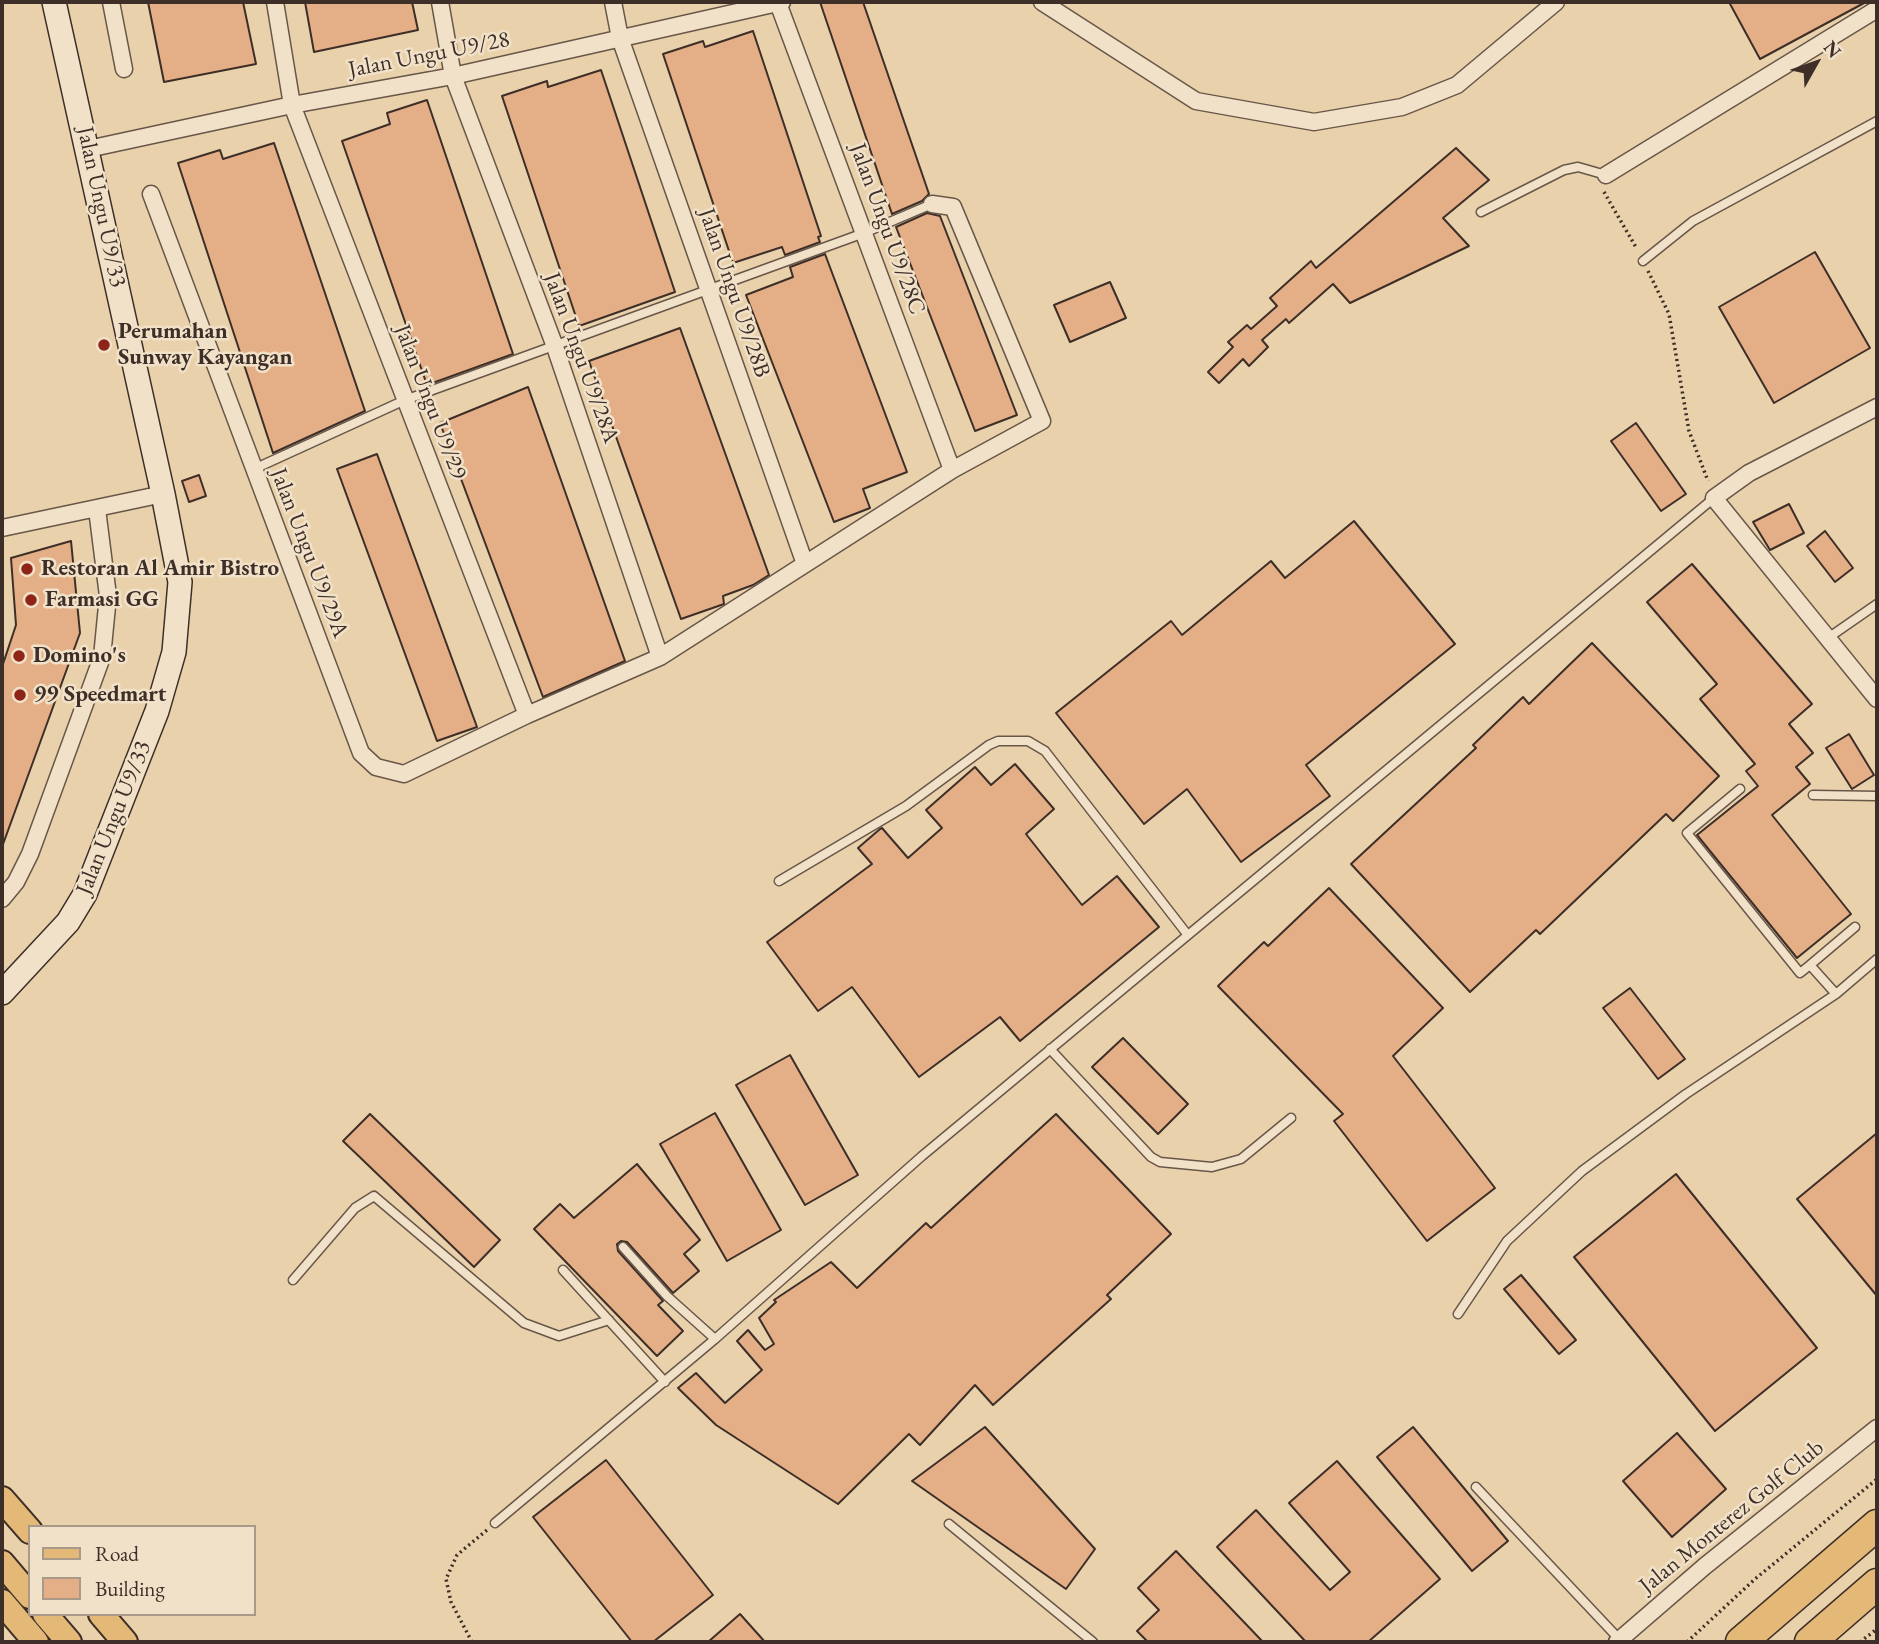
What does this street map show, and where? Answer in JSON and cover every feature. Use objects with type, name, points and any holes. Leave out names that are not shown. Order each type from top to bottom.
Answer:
[{"type":"highway","points":[[1741,1642],[1877,1525]]},
{"type":"highway","points":[[1810,1642],[1877,1584]]},
{"type":"main road","points":[[2,1499],[28,1529]]},
{"type":"main road","points":[[2,1563],[28,1594]]},
{"type":"main road","points":[[2,1602],[36,1642]]},
{"type":"main road","points":[[47,1616],[69,1642]]},
{"type":"main road","points":[[103,1616],[125,1642]]},
{"type":"street","name":"Jalan Ungu U9/33","points":[[2,993],[68,922],[86,894],[157,711],[174,652],[180,582],[89,149],[54,2]]},
{"type":"street","points":[[111,2],[124,69]]},
{"type":"street","name":"Jalan Ungu U9/29","points":[[275,2],[292,104],[527,715]]},
{"type":"street","name":"Jalan Ungu U9/28A","points":[[440,2],[453,76],[554,344],[660,657]]},
{"type":"street","name":"Jalan Ungu U9/28B","points":[[613,2],[620,38],[804,564]]},
{"type":"street","name":"Jalan Ungu U9/28","points":[[89,149],[292,104],[453,76],[780,2]]},
{"type":"street","name":"Jalan Ungu U9/28C","points":[[780,2],[952,470]]},
{"type":"street","points":[[1042,2],[1196,101],[1314,122],[1402,107],[1457,85],[1556,2]]},
{"type":"street","points":[[1606,174],[1876,14]]},
{"type":"street","name":"Jalan Ungu U9/29A","points":[[151,194],[361,753],[376,767],[404,774],[527,715],[660,657],[952,470],[1042,421],[953,207],[932,204]]},
{"type":"street","points":[[1877,407],[1749,473],[1714,498],[1877,699]]},
{"type":"street","points":[[2,528],[163,494]]},
{"type":"street","points":[[2,899],[16,882],[30,854],[102,657],[108,596],[97,509]]},
{"type":"street","name":"Jalan Monterez Golf Club","points":[[1618,1641],[1704,1566],[1877,1428]]},
{"type":"lane","points":[[1643,261],[1693,221],[1877,121]]},
{"type":"lane","points":[[1481,212],[1564,170],[1578,167],[1606,174]]},
{"type":"lane","points":[[253,470],[405,400],[864,233],[932,204]]},
{"type":"lane","points":[[495,1523],[665,1382],[922,1156],[1714,498]]},
{"type":"lane","points":[[1828,638],[1877,604]]},
{"type":"lane","points":[[779,881],[906,806],[989,745],[998,741],[1028,741],[1045,751],[1187,934]]},
{"type":"lane","points":[[1740,789],[1687,833],[1800,973],[1855,928]]},
{"type":"lane","points":[[1813,795],[1877,796]]},
{"type":"lane","points":[[1458,1314],[1507,1241],[1582,1171],[1686,1094],[1836,994],[1877,959]]},
{"type":"lane","points":[[1810,965],[1836,994]]},
{"type":"lane","points":[[1050,1049],[1151,1157],[1160,1162],[1212,1167],[1241,1159],[1291,1118]]},
{"type":"lane","points":[[293,1280],[355,1208],[374,1196],[524,1323],[559,1336],[609,1320]]},
{"type":"lane","points":[[623,1247],[667,1296],[715,1339]]},
{"type":"lane","points":[[563,1270],[665,1382]]},
{"type":"lane","points":[[1476,1487],[1618,1641]]},
{"type":"lane","points":[[949,1524],[1093,1642]]},
{"type":"path","points":[[1606,174],[1601,186],[1669,314],[1689,431],[1714,498]]},
{"type":"path","points":[[1687,1642],[1755,1579],[1877,1479]]},
{"type":"path","points":[[472,1642],[451,1602],[446,1579],[457,1555],[495,1523]]},
{"type":"path","points":[[1860,1642],[1877,1629]]},
{"type":"building","points":[[148,2],[243,2],[256,64],[164,82]]},
{"type":"building","points":[[305,2],[412,2],[418,30],[314,52]]},
{"type":"building","points":[[820,2],[863,2],[929,194],[922,201],[892,214]]},
{"type":"building","points":[[1729,2],[1866,2],[1760,59]]},
{"type":"building","points":[[753,31],[821,236],[818,237],[820,242],[785,255],[782,247],[733,263],[663,54],[703,41],[705,47]]},
{"type":"building","points":[[601,70],[675,292],[579,326],[502,96],[547,81],[548,87]]},
{"type":"building","points":[[427,100],[513,354],[427,385],[342,141],[390,124],[387,113]]},
{"type":"building","points":[[274,143],[365,411],[273,453],[178,163],[220,150],[223,159]]},
{"type":"building","points":[[1456,148],[1489,180],[1443,218],[1469,246],[1350,303],[1333,284],[1289,323],[1286,319],[1262,340],[1268,347],[1249,366],[1243,359],[1219,383],[1208,372],[1233,347],[1228,342],[1247,325],[1251,329],[1277,306],[1270,298],[1311,261],[1316,268]]},
{"type":"building","points":[[927,213],[940,216],[1017,415],[975,431],[896,227]]},
{"type":"building","points":[[1815,252],[1870,348],[1774,403],[1719,307]]},
{"type":"building","points":[[825,254],[907,472],[863,489],[870,508],[834,522],[746,295],[793,277],[790,267]]},
{"type":"building","points":[[1110,282],[1126,318],[1070,342],[1054,305]]},
{"type":"building","points":[[680,328],[769,575],[753,585],[723,596],[724,604],[681,619],[589,361]]},
{"type":"building","points":[[528,387],[625,661],[543,697],[440,423]]},
{"type":"building","points":[[1636,423],[1686,494],[1661,511],[1611,441]]},
{"type":"building","points":[[377,454],[477,727],[437,741],[337,469]]},
{"type":"building","points":[[199,475],[206,496],[189,502],[182,481]]},
{"type":"building","points":[[1789,504],[1804,533],[1770,550],[1753,522]]},
{"type":"building","points":[[1354,521],[1455,644],[1306,765],[1330,796],[1241,862],[1187,789],[1144,824],[1056,713],[1171,621],[1182,635],[1271,561],[1285,578]]},
{"type":"building","points":[[1825,531],[1853,568],[1835,582],[1807,546]]},
{"type":"building","points":[[71,541],[80,633],[2,847],[2,667],[16,625],[11,558]]},
{"type":"building","points":[[1692,564],[1812,704],[1789,724],[1813,753],[1796,767],[1810,784],[1772,815],[1851,914],[1797,958],[1697,835],[1758,786],[1746,771],[1755,764],[1700,699],[1717,684],[1647,602]]},
{"type":"building","points":[[1592,643],[1719,776],[1673,821],[1666,814],[1540,934],[1536,930],[1470,992],[1351,864],[1476,748],[1473,745],[1523,697],[1529,704]]},
{"type":"building","points":[[1849,734],[1874,775],[1852,789],[1826,748]]},
{"type":"building","points":[[1015,764],[1054,809],[1026,834],[1082,905],[1117,876],[1159,927],[1020,1041],[1000,1017],[919,1077],[852,987],[818,1011],[767,942],[872,864],[858,848],[880,829],[882,828],[908,858],[942,828],[926,810],[975,767],[991,785]]},
{"type":"building","points":[[1329,888],[1443,1008],[1393,1056],[1495,1188],[1427,1241],[1334,1121],[1343,1114],[1218,986],[1264,942],[1268,946]]},
{"type":"building","points":[[1630,988],[1685,1059],[1658,1079],[1603,1008]]},
{"type":"building","points":[[1123,1038],[1188,1104],[1158,1134],[1092,1067]]},
{"type":"building","points":[[790,1055],[858,1175],[805,1205],[736,1085]]},
{"type":"building","points":[[715,1113],[781,1230],[727,1261],[660,1144]]},
{"type":"building","points":[[370,1114],[500,1240],[474,1267],[343,1141]]},
{"type":"building","points":[[1056,1114],[1171,1234],[1107,1295],[1111,1299],[993,1405],[975,1385],[920,1445],[909,1434],[838,1504],[716,1425],[678,1388],[696,1373],[725,1403],[762,1370],[737,1341],[748,1330],[765,1350],[774,1344],[759,1318],[776,1302],[774,1300],[831,1262],[857,1288],[926,1223],[931,1228]]},
{"type":"building","points":[[1877,1133],[1877,1296],[1797,1199]]},
{"type":"building","points":[[637,1164],[700,1240],[684,1254],[699,1271],[673,1293],[627,1242],[621,1241],[617,1244],[618,1251],[663,1301],[658,1305],[683,1331],[657,1356],[534,1229],[560,1204],[574,1218]]},
{"type":"building","points":[[1676,1174],[1817,1348],[1715,1431],[1574,1257]]},
{"type":"building","points":[[1521,1275],[1576,1340],[1559,1354],[1504,1289]]},
{"type":"building","points":[[985,1427],[1095,1549],[1066,1589],[912,1481]]},
{"type":"building","points":[[1413,1427],[1508,1541],[1472,1571],[1377,1457]]},
{"type":"building","points":[[1677,1433],[1726,1489],[1672,1537],[1623,1481]]},
{"type":"building","points":[[606,1460],[713,1595],[653,1642],[632,1642],[533,1517]]},
{"type":"building","points":[[1337,1461],[1440,1579],[1368,1642],[1306,1642],[1217,1547],[1256,1510],[1330,1590],[1350,1572],[1289,1503]]},
{"type":"building","points":[[1176,1551],[1263,1642],[1148,1642],[1137,1631],[1159,1610],[1138,1588]]},
{"type":"building","points":[[740,1614],[765,1642],[708,1642]]},
{"type":"place","name":"Perumahan Sunway Kayangan","points":[[104,345]]},
{"type":"place","name":"Restoran Al Amir Bistro","points":[[27,569]]},
{"type":"place","name":"Farmasi GG","points":[[31,600]]},
{"type":"place","name":"Domino's","points":[[19,656]]},
{"type":"place","name":"99 Speedmart","points":[[20,695]]}]
